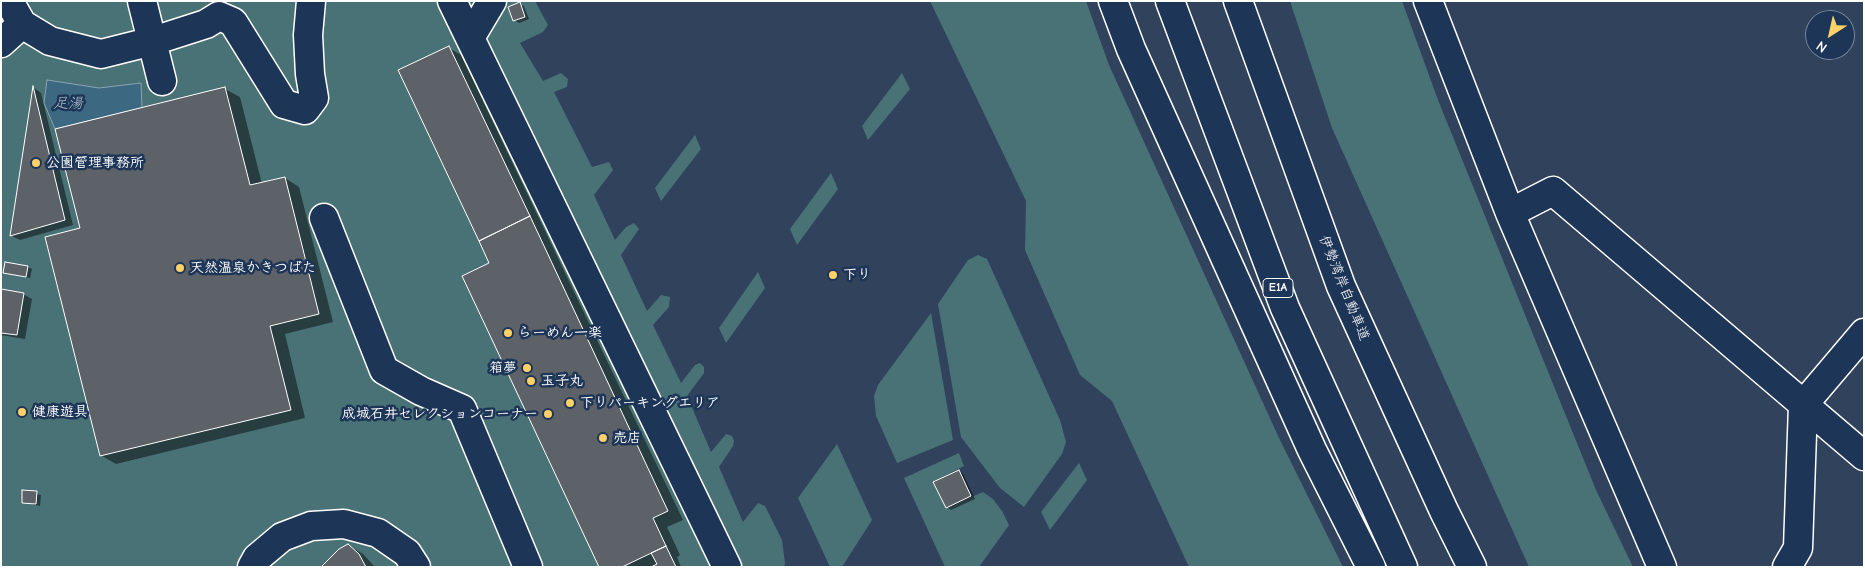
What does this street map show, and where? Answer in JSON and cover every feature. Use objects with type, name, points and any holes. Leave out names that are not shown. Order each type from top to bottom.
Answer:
[{"type":"main road","points":[[142,1],[162,81]]},
{"type":"main road","points":[[1,43],[15,13],[50,41],[101,54],[153,41],[206,24],[219,16],[233,22],[284,104],[306,110],[314,98],[310,74],[308,35],[311,1]]},
{"type":"main road","points":[[452,1],[727,567]]},
{"type":"main road","points":[[470,38],[492,1]]},
{"type":"main road","points":[[1113,1],[1131,49],[1312,450],[1371,567]]},
{"type":"main road","name":"E1A","points":[[1170,1],[1285,308],[1403,567]]},
{"type":"main road","name":"伊勢湾岸自動車道","points":[[1238,1],[1341,286],[1444,512],[1472,567]]},
{"type":"main road","points":[[1428,1],[1510,213],[1662,567]]},
{"type":"main road","points":[[1510,213],[1553,191],[1803,406],[1864,456]]},
{"type":"main road","points":[[324,218],[384,370],[421,391],[462,409],[528,567]]},
{"type":"main road","points":[[1787,567],[1798,548],[1803,406],[1864,333]]},
{"type":"main road","points":[[252,567],[257,558],[282,538],[312,526],[344,524],[378,533],[407,553],[416,567]]},
{"type":"green space","points":[[1,1],[535,1],[548,25],[543,32],[520,43],[543,81],[561,73],[568,79],[567,87],[554,92],[592,167],[609,162],[613,170],[594,195],[615,240],[626,227],[634,223],[639,229],[621,255],[647,311],[661,295],[670,297],[669,307],[653,325],[681,383],[695,365],[700,363],[704,367],[704,373],[687,396],[711,452],[726,434],[732,436],[733,446],[719,467],[743,522],[758,503],[765,506],[782,540],[784,567],[1,567]]},
{"type":"green space","points":[[930,1],[1086,1],[1109,65],[1279,438],[1343,567],[1189,567],[1112,401],[1080,375],[1025,250],[1026,201]]},
{"type":"green space","points":[[1290,1],[1402,1],[1438,100],[1596,490],[1633,567],[1529,567],[1332,128]]},
{"type":"green space","points":[[902,73],[910,89],[868,140],[862,126]]},
{"type":"green space","points":[[695,135],[701,149],[661,201],[655,188]]},
{"type":"green space","points":[[831,173],[838,189],[797,245],[790,229]]},
{"type":"green space","points":[[978,255],[987,259],[1060,420],[1066,442],[1062,454],[1024,507],[1000,488],[961,437],[938,304],[968,260]]},
{"type":"green space","points":[[758,272],[765,288],[726,343],[719,328]]},
{"type":"green space","points":[[931,313],[953,440],[897,463],[876,416],[874,396],[878,385]]},
{"type":"green space","points":[[837,444],[872,520],[842,567],[830,567],[798,498]]},
{"type":"green space","points":[[959,453],[964,466],[933,482],[946,508],[983,492],[993,499],[1009,525],[979,567],[945,567],[904,478]]},
{"type":"green space","points":[[1079,463],[1087,480],[1050,530],[1041,512]]},
{"type":"water","name":"足湯","points":[[47,80],[99,88],[141,83],[142,108],[55,129],[44,103]]},
{"type":"building","points":[[520,2],[525,17],[513,21],[508,7]]},
{"type":"building","points":[[449,46],[530,216],[479,241],[398,70]]},
{"type":"building","name":"公園管理事務所","points":[[33,86],[65,220],[10,236],[30,106]]},
{"type":"building","name":"天然温泉かきつばた","points":[[225,87],[250,185],[285,177],[319,314],[270,326],[291,410],[100,456],[45,237],[80,228],[55,129]]},
{"type":"building","name":"下りパーキングエリア","points":[[530,216],[668,511],[653,518],[666,546],[622,567],[599,567],[462,276],[489,263],[479,241]]},
{"type":"building","points":[[5,262],[28,266],[26,277],[3,273]]},
{"type":"building","points":[[1,289],[24,293],[17,335],[1,333]]},
{"type":"building","points":[[959,470],[971,496],[946,508],[933,482]]},
{"type":"building","points":[[22,490],[37,491],[36,504],[22,503]]},
{"type":"building","points":[[348,544],[359,554],[366,567],[321,567],[339,549]]},
{"type":"building","points":[[666,546],[676,567],[651,567],[657,564],[651,553]]},
{"type":"place","name":"公園管理事務所","points":[[36,163]]},
{"type":"place","name":"天然温泉かきつばた","points":[[180,268]]},
{"type":"place","name":"下り","points":[[833,275]]},
{"type":"place","name":"らーめん一楽","points":[[508,333]]},
{"type":"place","name":"箱夢","points":[[527,368]]},
{"type":"place","name":"玉子丸","points":[[531,381]]},
{"type":"place","name":"下りパーキングエリア","points":[[570,403]]},
{"type":"place","name":"健康遊具","points":[[22,412]]},
{"type":"place","name":"成城石井セレクションコーナー","points":[[548,414]]},
{"type":"place","name":"売店","points":[[603,438]]}]
